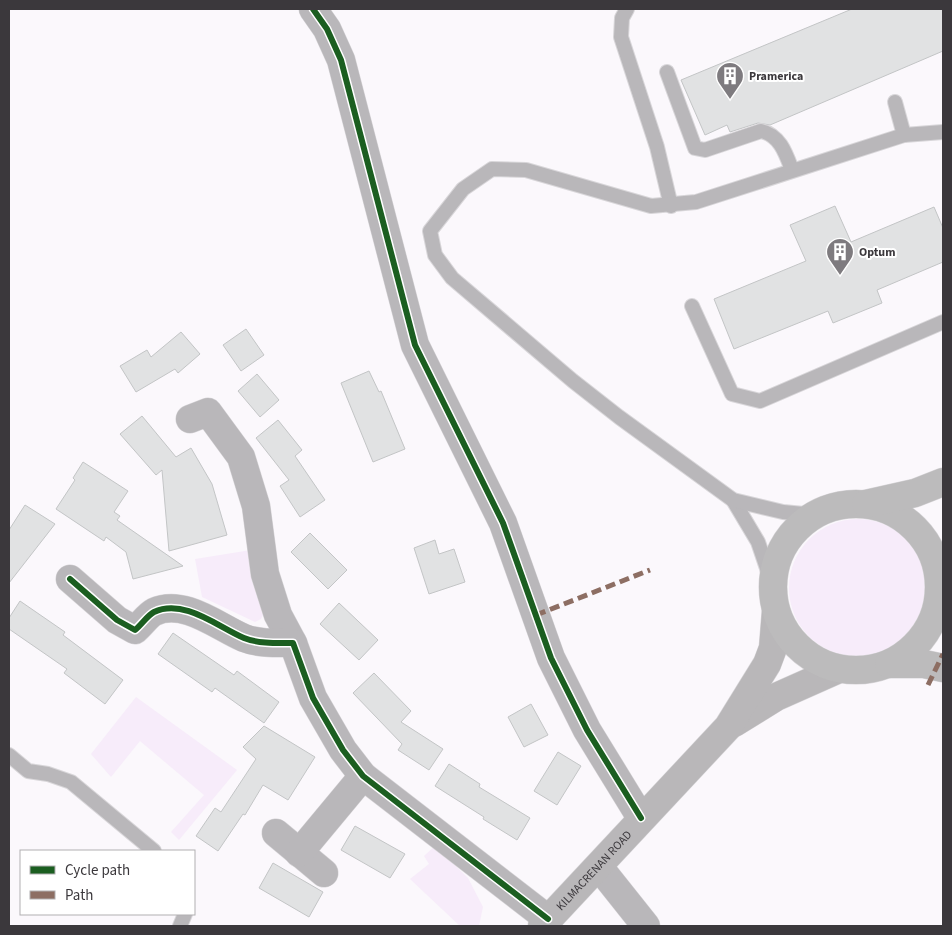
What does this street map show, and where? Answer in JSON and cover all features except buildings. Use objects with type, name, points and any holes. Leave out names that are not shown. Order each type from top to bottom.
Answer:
[{"type":"main road","points":[[943,482],[915,493],[864,504],[838,506],[814,515],[787,540],[777,562],[774,599],[787,634],[804,653],[815,660],[839,669],[864,670],[889,664],[924,664],[943,668]]},
{"type":"main road","points":[[864,504],[880,507],[906,521],[927,543],[940,563],[938,602],[931,624],[909,652],[889,664]]},
{"type":"main road","name":"KILMACRENAN ROAD","points":[[545,923],[728,727],[767,664],[773,648],[774,599]]},
{"type":"main road","name":"KILMACRENAN ROAD","points":[[728,727],[776,697],[839,669]]},
{"type":"street","points":[[313,9],[327,29],[341,60],[415,344],[503,523],[551,658],[586,730],[641,818]]},
{"type":"street","points":[[190,419],[208,412],[241,457],[256,506],[265,574],[278,615],[294,643],[313,698],[344,750],[363,776],[545,923]]},
{"type":"street","points":[[70,579],[117,620],[135,630],[154,612],[177,608],[206,619],[246,639],[294,643]]},
{"type":"street","points":[[299,853],[363,776]]},
{"type":"street","points":[[276,833],[324,873]]},
{"type":"street","points":[[599,867],[646,926]]},
{"type":"lane","points":[[627,9],[622,18],[621,37],[657,147],[671,206]]},
{"type":"lane","points":[[667,72],[695,148],[705,150],[761,132],[770,133],[784,147],[792,170]]},
{"type":"lane","points":[[895,102],[904,135]]},
{"type":"lane","points":[[814,515],[783,512],[734,500],[573,381],[452,278],[435,254],[430,231],[463,189],[492,169],[526,170],[628,201],[651,206],[671,206],[696,202],[904,135],[943,132]]},
{"type":"lane","points":[[692,306],[732,394],[760,401],[943,322]]},
{"type":"lane","points":[[734,500],[758,542],[774,599]]},
{"type":"lane","points":[[9,755],[28,772],[48,774],[71,782],[153,850]]},
{"type":"shaded area","points":[[858,519],[884,524],[907,539],[922,562],[927,588],[922,614],[907,637],[884,652],[858,657],[832,652],[809,637],[794,614],[789,588],[794,562],[809,539],[832,524]]},
{"type":"shaded area","points":[[251,550],[265,611],[261,619],[255,622],[202,597],[195,559]]},
{"type":"shaded area","points":[[136,697],[237,770],[179,840],[171,832],[204,795],[140,741],[111,777],[91,754]]},
{"type":"shaded area","points":[[435,846],[468,878],[483,907],[479,926],[460,926],[410,879],[429,864],[424,856]]},
{"type":"marked path","points":[[536,615],[650,570]]},
{"type":"marked path","points":[[928,685],[943,654]]},
{"type":"cycle path","points":[[313,9],[327,29],[341,60],[415,345],[503,523],[551,658],[587,730],[641,818]]},
{"type":"cycle path","points":[[70,579],[117,620],[135,630],[154,612],[165,609],[177,609],[189,611],[250,640],[268,643],[293,643],[313,698],[343,750],[363,776],[548,919]]},
{"type":"place","name":"Pramerica","points":[[730,100]]},
{"type":"place","name":"Optum","points":[[840,276]]}]
